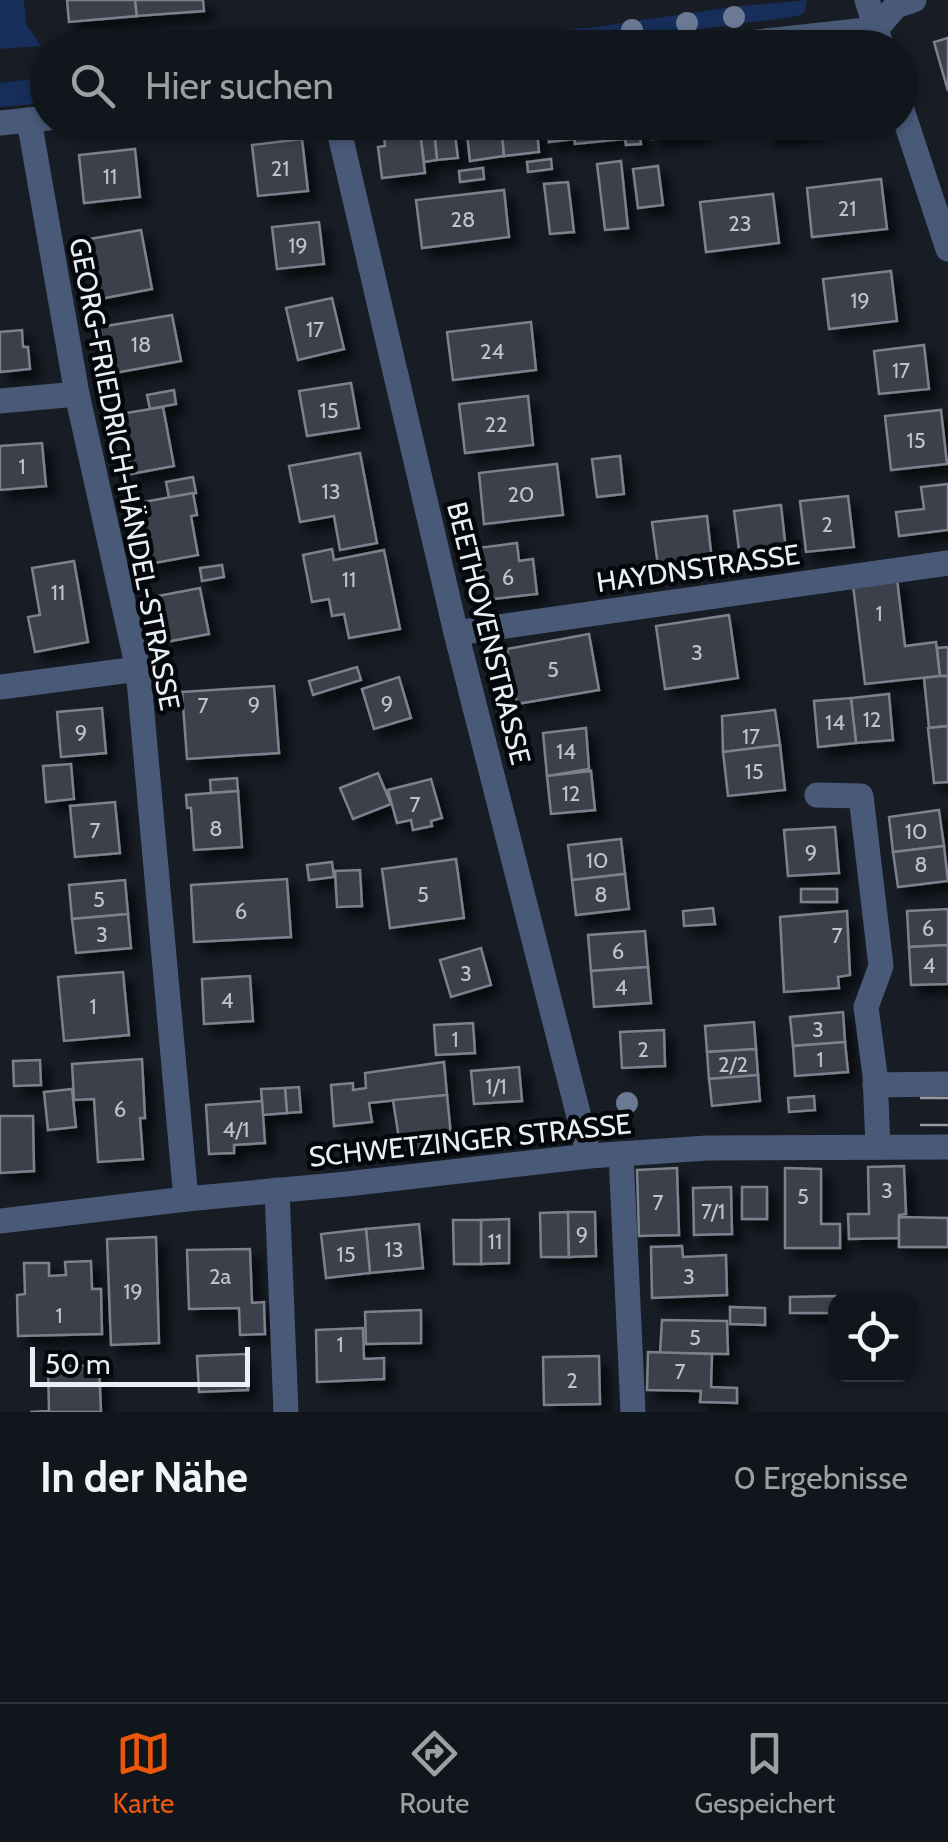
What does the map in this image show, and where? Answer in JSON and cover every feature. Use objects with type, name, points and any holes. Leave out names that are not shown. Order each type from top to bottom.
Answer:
[{"type":"street","points":[[867,0],[876,30]]},
{"type":"street","points":[[883,30],[896,6],[914,0]]},
{"type":"street","points":[[0,123],[30,120]]},
{"type":"street","name":"GEORG-FRIEDRICH-HÄNDEL-STRASSE","points":[[41,140],[77,394],[138,669],[186,1199]]},
{"type":"street","name":"BEETHOVENSTRASSE","points":[[341,140],[456,633],[589,1156]]},
{"type":"street","points":[[912,140],[948,249]]},
{"type":"street","points":[[0,401],[77,394]]},
{"type":"street","name":"HAYDNSTRASSE","points":[[456,633],[948,563]]},
{"type":"street","points":[[0,688],[138,669]]},
{"type":"street","points":[[818,795],[860,796],[881,966],[866,1008],[878,1147]]},
{"type":"street","points":[[875,1085],[948,1084]]},
{"type":"street","name":"SCHWETZINGER STRASSE","points":[[0,1221],[589,1156],[707,1148],[948,1147]]},
{"type":"street","points":[[621,1154],[633,1412]]},
{"type":"street","points":[[277,1190],[286,1412]]},
{"type":"shaded area","points":[[0,0],[24,0],[30,47],[0,49]]},
{"type":"shaded area","points":[[807,0],[804,13],[798,16],[695,30],[565,30],[595,27]]},
{"type":"shaded area","points":[[30,79],[30,104],[0,107],[0,83]]},
{"type":"building","points":[[67,0],[135,0],[137,16],[69,22]]},
{"type":"building","points":[[135,0],[203,0],[204,11],[137,16]]},
{"type":"building","points":[[948,38],[948,91],[934,42]]},
{"type":"building","points":[[302,140],[308,191],[258,196],[252,145]]},
{"type":"building","points":[[384,140],[421,140],[425,173],[382,178],[378,147],[385,146]]},
{"type":"building","points":[[421,140],[435,140],[437,160],[424,162]]},
{"type":"building","points":[[435,140],[456,140],[458,158],[437,160]]},
{"type":"building","points":[[468,140],[503,140],[504,156],[470,161]]},
{"type":"building","points":[[503,140],[538,140],[539,152],[504,156]]},
{"type":"building","points":[[575,140],[615,140],[575,144]]},
{"type":"building","points":[[625,140],[640,140],[641,144],[626,145]]},
{"type":"building","points":[[135,149],[140,197],[84,203],[79,155]]},
{"type":"building","points":[[551,159],[552,169],[528,172],[527,162]]},
{"type":"building","points":[[621,161],[628,228],[605,230],[597,164]]},
{"type":"building","points":[[658,166],[663,205],[638,208],[633,169]]},
{"type":"building","points":[[483,168],[484,179],[460,182],[459,171]]},
{"type":"building","points":[[881,179],[887,229],[812,237],[807,188]]},
{"type":"building","points":[[568,182],[574,232],[550,234],[544,184]]},
{"type":"building","points":[[504,190],[509,237],[422,248],[416,200]]},
{"type":"building","points":[[773,194],[779,243],[706,252],[700,202]]},
{"type":"building","points":[[319,222],[324,264],[277,269],[272,227]]},
{"type":"building","points":[[141,230],[152,289],[95,300],[84,240]]},
{"type":"building","points":[[891,271],[897,321],[829,329],[823,279]]},
{"type":"building","points":[[332,298],[344,349],[298,360],[286,308]]},
{"type":"building","points":[[172,315],[181,361],[109,374],[100,327]]},
{"type":"building","points":[[531,322],[536,370],[453,380],[447,332]]},
{"type":"building","points":[[22,330],[30,369],[0,372],[0,332]]},
{"type":"building","points":[[924,345],[929,389],[879,394],[874,351]]},
{"type":"building","points":[[351,383],[359,428],[307,436],[299,391]]},
{"type":"building","points":[[174,390],[176,404],[150,409],[147,395]]},
{"type":"building","points":[[528,396],[533,445],[465,453],[459,404]]},
{"type":"building","points":[[163,407],[174,466],[131,474],[120,414]]},
{"type":"building","points":[[941,410],[947,464],[891,470],[885,416]]},
{"type":"building","points":[[42,443],[46,486],[0,490],[0,446]]},
{"type":"building","points":[[360,453],[377,543],[340,550],[334,516],[300,522],[289,466]]},
{"type":"building","points":[[620,456],[624,494],[597,497],[592,459]]},
{"type":"building","points":[[557,464],[563,515],[484,524],[479,473]]},
{"type":"building","points":[[193,477],[196,493],[169,498],[166,482]]},
{"type":"building","points":[[948,484],[948,530],[899,536],[896,512],[924,509],[921,487]]},
{"type":"building","points":[[193,493],[197,515],[191,516],[198,555],[149,564],[138,503]]},
{"type":"building","points":[[848,496],[854,547],[806,552],[800,501]]},
{"type":"building","points":[[781,505],[787,560],[741,565],[734,511]]},
{"type":"building","points":[[707,516],[712,561],[658,566],[652,522]]},
{"type":"building","points":[[517,543],[519,561],[533,559],[537,594],[484,600],[478,548]]},
{"type":"building","points":[[332,549],[334,560],[384,550],[400,629],[349,638],[344,614],[332,616],[329,599],[312,602],[303,555]]},
{"type":"building","points":[[74,561],[88,642],[35,652],[28,617],[40,615],[32,568]]},
{"type":"building","points":[[222,565],[224,577],[202,581],[200,568]]},
{"type":"building","points":[[897,579],[905,646],[936,642],[940,676],[865,684],[853,585]]},
{"type":"building","points":[[200,588],[209,634],[166,642],[158,596]]},
{"type":"building","points":[[729,615],[738,678],[665,689],[656,626]]},
{"type":"building","points":[[589,634],[599,690],[517,704],[507,649]]},
{"type":"building","points":[[948,647],[948,676],[940,676],[937,648]]},
{"type":"building","points":[[357,667],[361,680],[313,695],[309,681]]},
{"type":"building","points":[[948,676],[948,726],[929,728],[924,678]]},
{"type":"building","points":[[399,677],[411,718],[374,729],[362,689]]},
{"type":"building","points":[[274,686],[279,753],[187,759],[182,692]]},
{"type":"building","points":[[889,694],[893,740],[856,743],[851,698]]},
{"type":"building","points":[[851,698],[856,743],[818,747],[814,701]]},
{"type":"building","points":[[102,708],[106,753],[61,757],[57,712]]},
{"type":"building","points":[[775,710],[780,745],[723,752],[722,716]]},
{"type":"building","points":[[948,726],[948,782],[934,783],[928,728]]},
{"type":"building","points":[[586,728],[589,769],[547,776],[543,733]]},
{"type":"building","points":[[780,745],[785,790],[728,796],[723,752]]},
{"type":"building","points":[[71,764],[74,799],[46,802],[43,766]]},
{"type":"building","points":[[591,771],[595,810],[551,814],[547,776]]},
{"type":"building","points":[[378,773],[391,804],[353,819],[340,788]]},
{"type":"building","points":[[237,778],[238,791],[211,793],[210,780]]},
{"type":"building","points":[[431,779],[442,818],[431,821],[432,826],[413,830],[411,820],[397,823],[388,790]]},
{"type":"building","points":[[238,791],[242,847],[194,850],[191,808],[187,808],[186,795]]},
{"type":"building","points":[[115,802],[120,853],[75,857],[70,806]]},
{"type":"building","points":[[939,810],[944,846],[893,852],[889,817]]},
{"type":"building","points":[[835,827],[839,873],[788,876],[784,830]]},
{"type":"building","points":[[621,839],[625,874],[572,880],[568,845]]},
{"type":"building","points":[[944,846],[948,881],[898,887],[893,852]]},
{"type":"building","points":[[456,859],[464,918],[390,928],[382,869]]},
{"type":"building","points":[[332,862],[334,877],[309,880],[307,865]]},
{"type":"building","points":[[360,870],[362,906],[337,907],[335,871]]},
{"type":"building","points":[[625,874],[629,909],[576,915],[572,880]]},
{"type":"building","points":[[287,879],[291,937],[194,942],[191,885]]},
{"type":"building","points":[[125,880],[128,914],[72,919],[69,885]]},
{"type":"building","points":[[801,889],[837,889],[837,902],[801,902]]},
{"type":"building","points":[[713,908],[715,924],[684,926],[683,911]]},
{"type":"building","points":[[948,909],[948,945],[909,947],[907,911]]},
{"type":"building","points":[[847,911],[850,975],[838,977],[839,988],[784,992],[780,917]]},
{"type":"building","points":[[128,914],[131,948],[76,953],[72,919]]},
{"type":"building","points":[[645,931],[648,967],[591,971],[588,935]]},
{"type":"building","points":[[948,945],[948,984],[911,985],[909,947]]},
{"type":"building","points":[[481,948],[491,985],[451,997],[440,960]]},
{"type":"building","points":[[648,967],[651,1003],[594,1007],[591,971]]},
{"type":"building","points":[[123,972],[129,1035],[64,1041],[58,977]]},
{"type":"building","points":[[250,976],[253,1021],[204,1024],[202,979]]},
{"type":"building","points":[[843,1012],[845,1042],[793,1046],[790,1017]]},
{"type":"building","points":[[754,1022],[756,1049],[707,1052],[705,1026]]},
{"type":"building","points":[[473,1023],[475,1053],[436,1055],[434,1025]]},
{"type":"building","points":[[664,1030],[665,1066],[622,1068],[620,1032]]},
{"type":"building","points":[[845,1042],[848,1072],[795,1076],[793,1046]]},
{"type":"building","points":[[756,1049],[758,1075],[709,1079],[707,1052]]},
{"type":"building","points":[[142,1059],[143,1159],[98,1162],[94,1099],[74,1100],[72,1064]]},
{"type":"building","points":[[40,1060],[41,1085],[14,1086],[13,1061]]},
{"type":"building","points":[[444,1062],[447,1095],[369,1103],[372,1122],[334,1126],[331,1085],[353,1083],[353,1090],[366,1088],[365,1073]]},
{"type":"building","points":[[519,1067],[522,1101],[474,1104],[471,1071]]},
{"type":"building","points":[[758,1075],[760,1101],[712,1106],[709,1079]]},
{"type":"building","points":[[299,1087],[301,1112],[287,1113],[285,1088]]},
{"type":"building","points":[[285,1088],[287,1113],[263,1115],[261,1089]]},
{"type":"building","points":[[72,1089],[76,1127],[48,1130],[44,1092]]},
{"type":"building","points":[[447,1095],[452,1146],[401,1152],[393,1100]]},
{"type":"building","points":[[814,1096],[815,1110],[789,1112],[788,1098]]},
{"type":"building","points":[[262,1101],[265,1143],[234,1145],[234,1153],[209,1154],[206,1105]]},
{"type":"building","points":[[0,1116],[33,1116],[34,1171],[0,1173]]},
{"type":"building","points":[[904,1166],[906,1214],[899,1215],[899,1238],[849,1239],[848,1214],[869,1214],[868,1167]]},
{"type":"building","points":[[677,1168],[679,1235],[639,1236],[637,1170]]},
{"type":"building","points":[[785,1168],[821,1169],[821,1224],[840,1224],[840,1248],[785,1248]]},
{"type":"building","points":[[731,1187],[732,1234],[694,1235],[693,1188]]},
{"type":"building","points":[[742,1187],[767,1187],[767,1219],[742,1219]]},
{"type":"building","points":[[568,1212],[569,1257],[541,1257],[540,1213]]},
{"type":"building","points":[[568,1212],[595,1212],[596,1256],[569,1257]]},
{"type":"building","points":[[899,1217],[948,1218],[948,1247],[899,1247]]},
{"type":"building","points":[[509,1219],[509,1263],[481,1264],[481,1220]]},
{"type":"building","points":[[453,1220],[481,1220],[481,1264],[454,1264]]},
{"type":"building","points":[[419,1224],[423,1268],[370,1273],[366,1229]]},
{"type":"building","points":[[366,1229],[370,1273],[326,1278],[321,1234]]},
{"type":"building","points":[[156,1237],[159,1343],[111,1345],[107,1239]]},
{"type":"building","points":[[682,1246],[683,1257],[726,1255],[727,1295],[652,1298],[651,1247]]},
{"type":"building","points":[[250,1249],[252,1303],[264,1302],[265,1334],[240,1335],[239,1308],[189,1309],[187,1250]]},
{"type":"building","points":[[91,1261],[92,1289],[101,1289],[102,1334],[18,1336],[17,1295],[25,1294],[24,1263],[49,1263],[49,1276],[66,1275],[65,1262]]},
{"type":"building","points":[[828,1296],[828,1313],[790,1313],[790,1297]]},
{"type":"building","points":[[730,1307],[765,1308],[765,1325],[730,1324]]},
{"type":"building","points":[[421,1310],[421,1343],[366,1344],[365,1312]]},
{"type":"building","points":[[662,1320],[727,1321],[728,1354],[660,1353]]},
{"type":"building","points":[[363,1328],[364,1359],[384,1358],[384,1379],[317,1382],[316,1330]]},
{"type":"building","points":[[648,1352],[712,1354],[711,1387],[737,1388],[737,1403],[700,1402],[701,1391],[647,1390]]},
{"type":"building","points":[[247,1354],[248,1390],[199,1392],[197,1356]]},
{"type":"building","points":[[599,1356],[600,1404],[544,1405],[543,1357]]},
{"type":"building","points":[[99,1365],[101,1412],[30,1412],[49,1411],[48,1367]]},
{"type":"tram line","points":[[921,1098],[948,1098]]},
{"type":"tram line","points":[[921,1125],[948,1125]]}]
